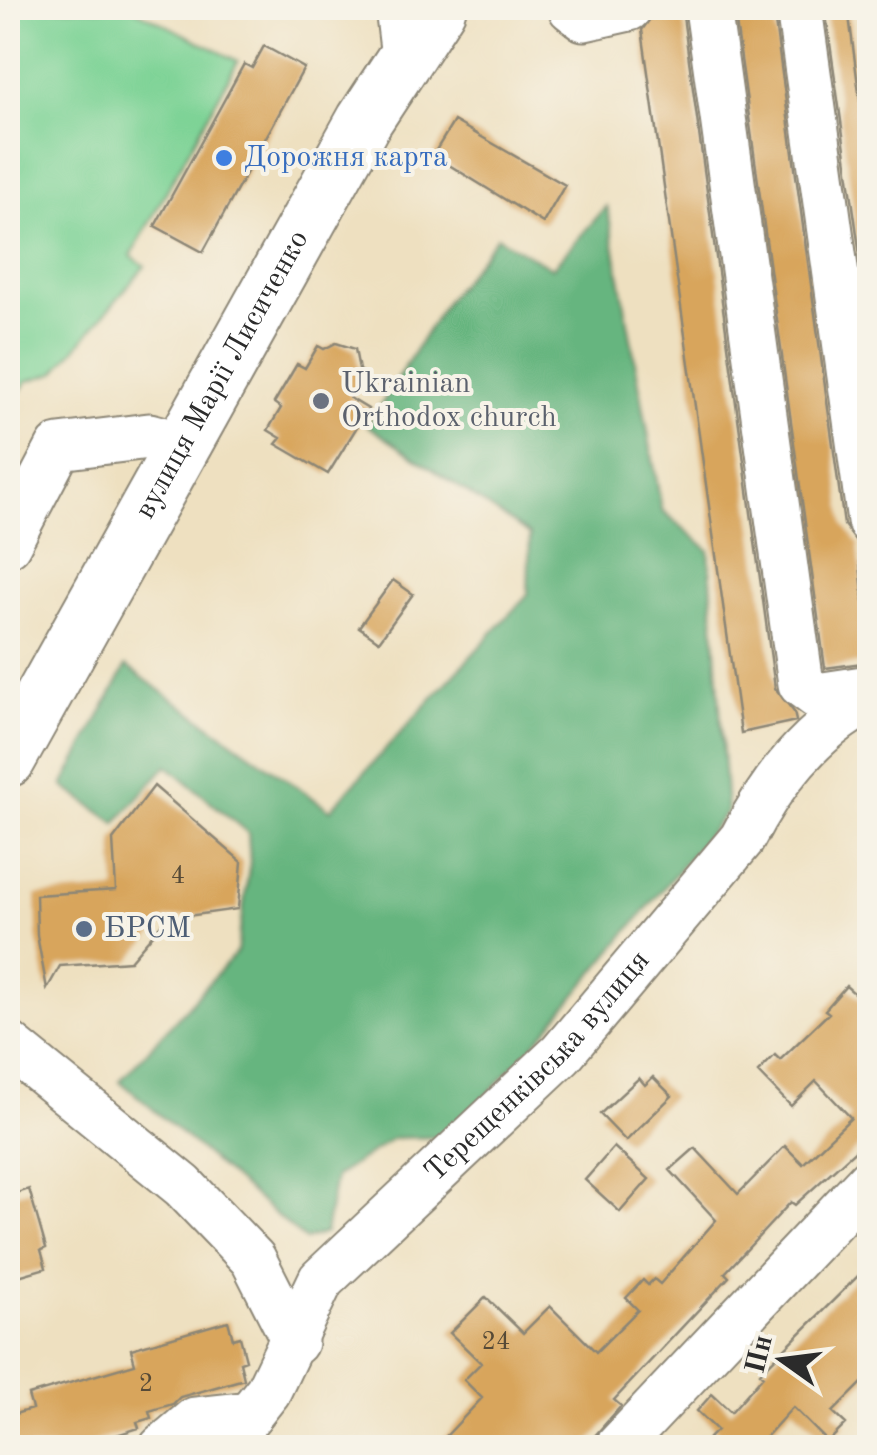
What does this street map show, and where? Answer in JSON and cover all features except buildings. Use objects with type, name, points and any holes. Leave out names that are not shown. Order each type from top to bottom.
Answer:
[{"type":"main road","name":"вулиця Марії Лисиченко","points":[[12,743],[182,445],[401,32],[438,8]]},
{"type":"street","points":[[571,8],[584,18],[629,8]]},
{"type":"street","points":[[708,8],[802,684],[817,696],[870,688]]},
{"type":"street","points":[[799,8],[870,521]]},
{"type":"street","points":[[8,544],[60,447],[149,436],[182,445]]},
{"type":"street","name":"Терещенківська вулиця","points":[[236,1431],[321,1280],[561,1054],[742,839],[757,810],[814,739],[836,717],[870,700]]},
{"type":"street","points":[[8,1044],[183,1186],[253,1259],[290,1332]]},
{"type":"street","points":[[617,1448],[870,1180]]},
{"type":"street","points":[[162,1448],[195,1420],[236,1431]]},
{"type":"green space","points":[[8,8],[132,8],[238,61],[131,256],[145,266],[55,373],[27,381],[8,408]]},
{"type":"green space","points":[[607,206],[662,510],[709,550],[727,811],[545,1032],[448,1137],[393,1138],[335,1177],[325,1233],[305,1240],[120,1081],[237,952],[250,862],[248,833],[167,765],[116,823],[63,786],[126,666],[330,810],[528,594],[530,535],[368,426],[446,301],[497,237],[552,268]]},
{"type":"place","name":"Дорожня карта","points":[[224,158]]},
{"type":"place","name":"Ukrainian Orthodox church","points":[[321,401]]},
{"type":"place","name":"БРСМ","points":[[84,929]]}]
